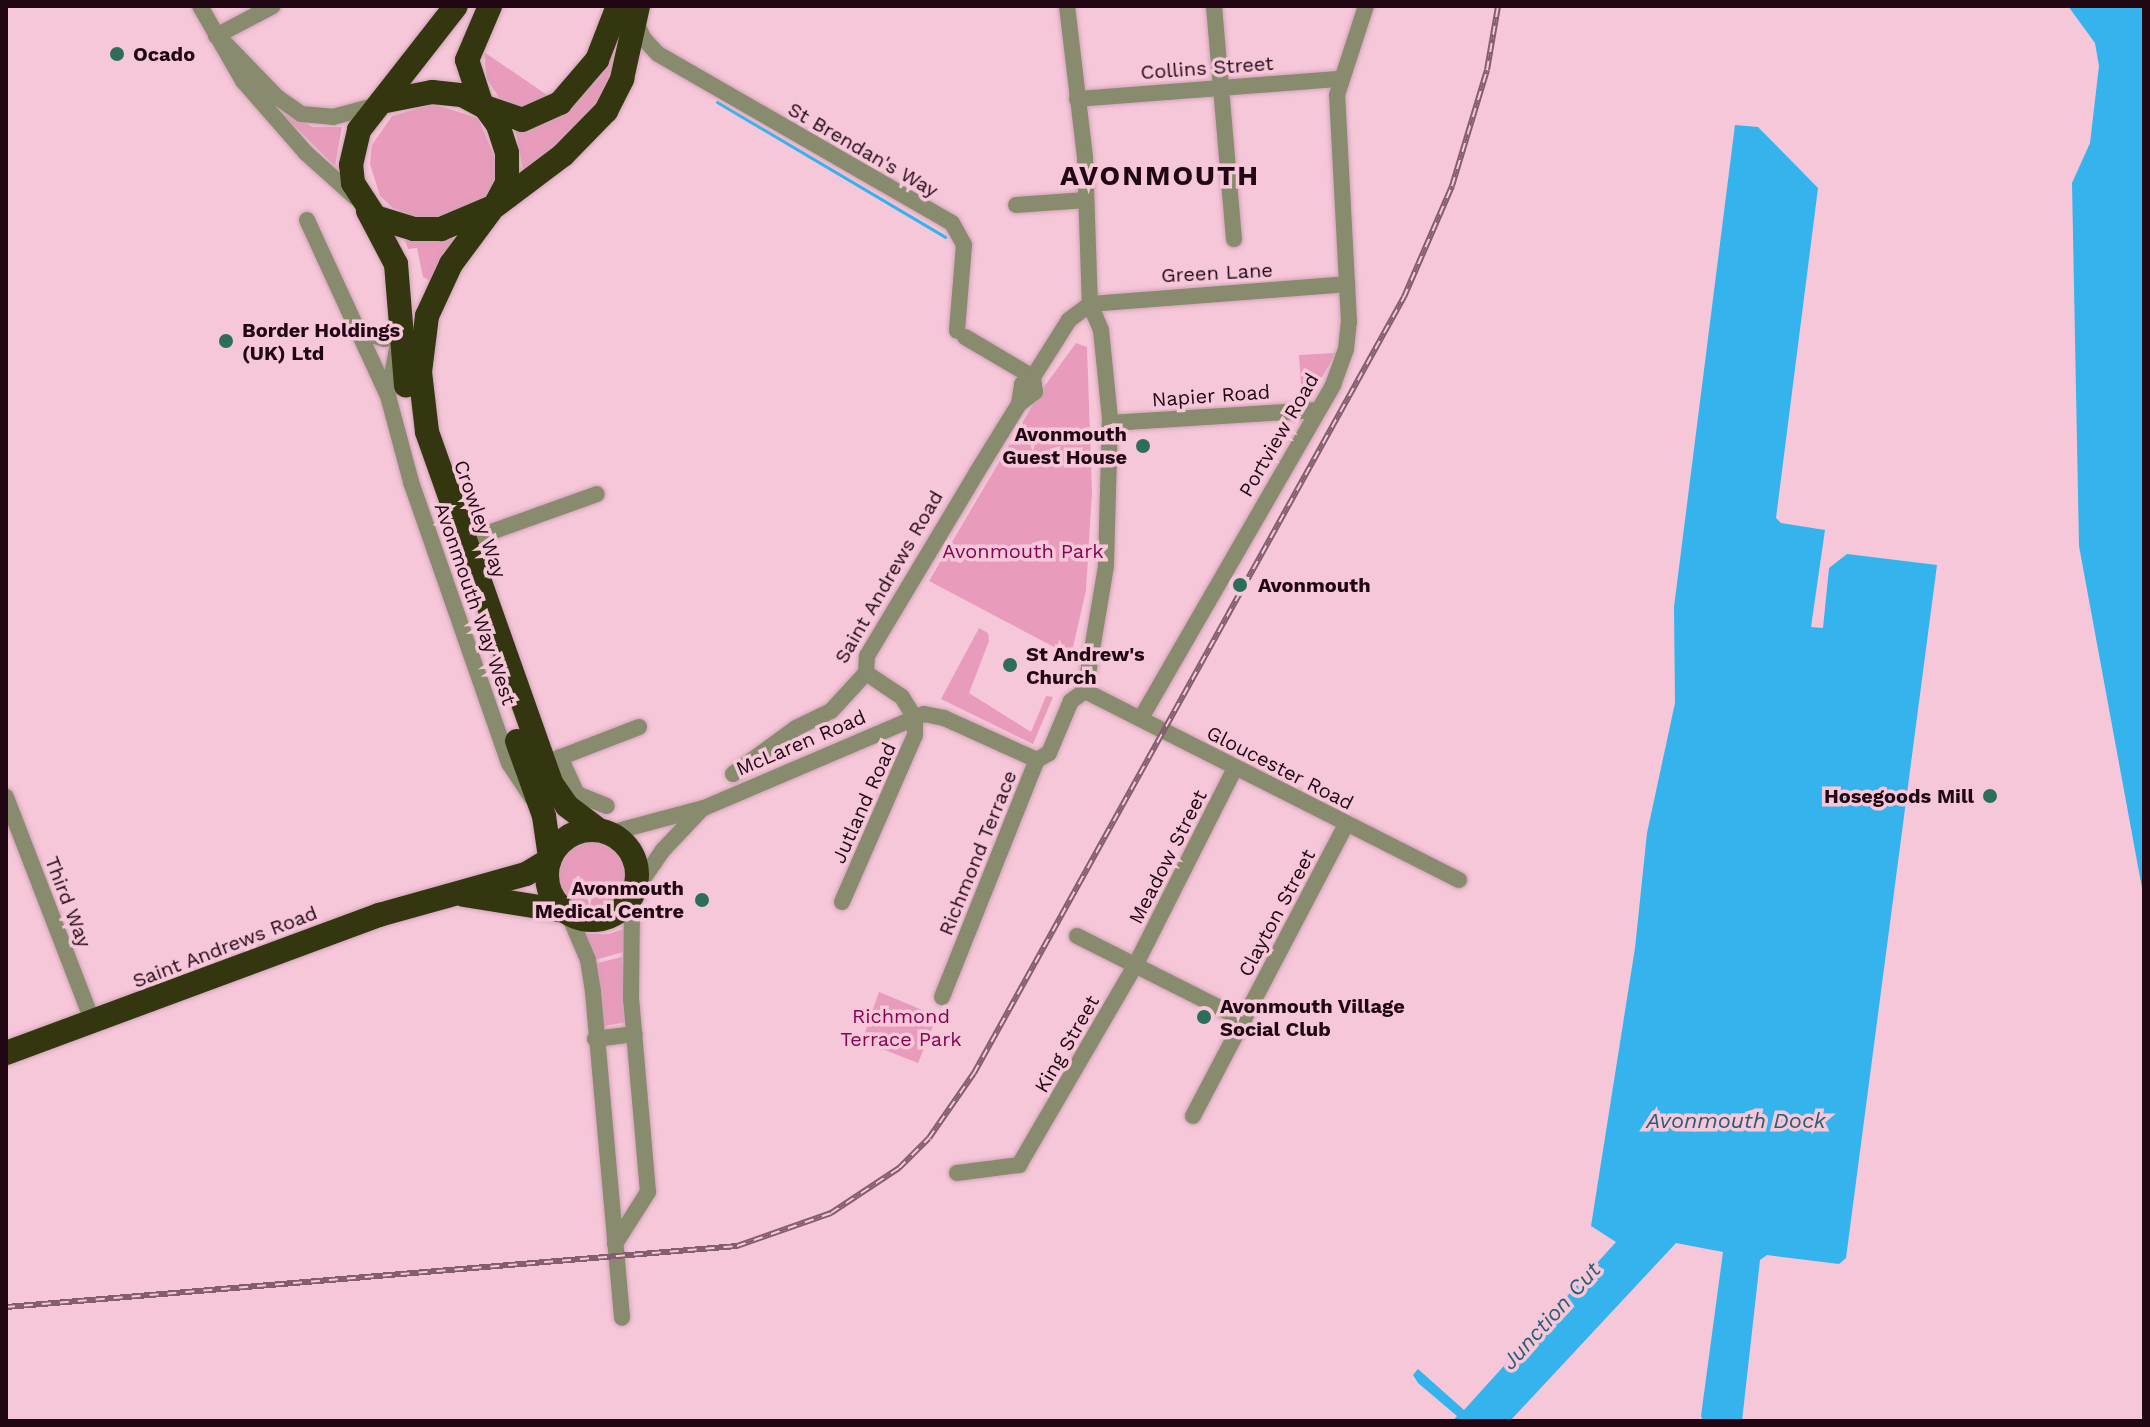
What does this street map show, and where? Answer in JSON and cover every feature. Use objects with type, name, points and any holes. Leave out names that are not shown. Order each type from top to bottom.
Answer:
[{"type":"highway","points":[[456,6],[379,103],[354,146],[352,173],[365,208],[385,222],[426,231],[493,208],[591,129],[614,97],[626,64],[630,10]]},
{"type":"highway","points":[[490,6],[468,53],[470,80],[503,138],[509,168],[493,208]]},
{"type":"highway","points":[[379,103],[432,92],[483,105],[522,120],[560,103],[597,60],[630,10]]},
{"type":"highway","name":"Crowley Way","points":[[365,208],[396,264],[416,454],[544,816],[550,859]]},
{"type":"highway","name":"Crowley Way","points":[[493,208],[437,289],[421,349],[427,432],[463,542],[552,760],[562,801],[604,832]]},
{"type":"highway","points":[[604,832],[632,854],[633,894],[603,919],[566,912],[550,892],[550,859],[570,835],[604,832]]},
{"type":"highway","name":"Saint Andrews Road","points":[[6,1053],[379,915],[464,895],[526,874],[550,859]]},
{"type":"highway","name":"Saint Andrews Road","points":[[464,895],[566,912]]},
{"type":"street","points":[[200,6],[226,57],[265,108],[365,208]]},
{"type":"street","points":[[216,36],[273,6]]},
{"type":"street","points":[[1067,6],[1093,276],[1090,304],[1101,330],[1110,423],[1106,566],[1085,691]]},
{"type":"street","points":[[1214,6],[1234,239]]},
{"type":"street","name":"Portview Road","points":[[1141,718],[1314,410],[1333,385],[1346,349],[1347,284],[1339,79],[1366,6]]},
{"type":"street","name":"St Brendan's Way","points":[[630,10],[643,38],[658,54],[952,223],[964,245],[961,334],[1033,377]]},
{"type":"street","points":[[216,36],[277,97],[301,114],[333,117],[379,103]]},
{"type":"street","points":[[626,64],[658,54]]},
{"type":"street","name":"Collins Street","points":[[1077,99],[1339,79]]},
{"type":"street","points":[[1016,205],[1086,200]]},
{"type":"street","name":"Avonmouth Way West","points":[[307,220],[362,332],[388,396],[411,482],[509,763],[544,816]]},
{"type":"street","name":"Green Lane","points":[[1090,304],[1347,284]]},
{"type":"street","name":"Saint Andrews Road","points":[[733,774],[796,728],[831,711],[866,673],[867,656],[1019,404],[1035,392],[1033,377],[1069,320],[1090,304]]},
{"type":"street","points":[[362,332],[385,339],[403,331]]},
{"type":"street","name":"Avonmouth Way West","points":[[388,396],[392,355],[403,331]]},
{"type":"street","name":"Napier Road","points":[[1110,423],[1314,410]]},
{"type":"street","points":[[463,542],[597,494]]},
{"type":"street","name":"McLaren Road","points":[[866,673],[902,697],[915,718]]},
{"type":"street","name":"Gloucester Road","points":[[1085,691],[1459,880]]},
{"type":"street","name":"Richmond Terrace","points":[[942,997],[1037,760],[1049,753],[1071,701],[1085,691]]},
{"type":"street","name":"McLaren Road","points":[[604,832],[704,808],[915,718],[944,718],[1037,760]]},
{"type":"street","name":"Jutland Road","points":[[842,902],[915,735],[915,718]]},
{"type":"street","points":[[607,806],[577,794],[552,760],[639,727]]},
{"type":"street","name":"Meadow Street","points":[[1136,964],[1235,768]]},
{"type":"street","name":"Third Way","points":[[6,797],[93,1022]]},
{"type":"street","name":"McLaren Road","points":[[633,894],[663,850],[704,808]]},
{"type":"street","name":"Clayton Street","points":[[1193,1116],[1346,824]]},
{"type":"street","points":[[615,1244],[638,1211],[648,1185],[635,1034],[633,894]]},
{"type":"street","points":[[566,912],[589,964],[622,1318]]},
{"type":"street","points":[[1077,936],[1244,1020]]},
{"type":"street","name":"King Street","points":[[957,1173],[1015,1168],[1025,1140],[1136,964]]},
{"type":"street","points":[[595,1039],[635,1034]]},
{"type":"street","points":[[610,1203],[638,1211]]},
{"type":"green space","points":[[620,30],[620,62],[591,116],[524,175],[515,128],[527,127]]},
{"type":"green space","points":[[484,52],[550,97],[525,108],[501,101],[487,79]]},
{"type":"green space","points":[[433,104],[478,118],[494,155],[495,179],[484,200],[428,221],[393,208],[380,196],[370,164],[372,145],[392,116]]},
{"type":"green space","points":[[278,110],[313,127],[342,127],[335,166]]},
{"type":"green space","points":[[456,238],[431,281],[423,277],[417,248],[408,249],[405,240]]},
{"type":"green space","name":"Avonmouth Park","points":[[1076,343],[1087,347],[1092,493],[1086,590],[1071,656],[929,581],[1041,391]]},
{"type":"green space","points":[[1336,353],[1310,398],[1302,398],[1299,355]]},
{"type":"green space","points":[[979,628],[988,633],[989,641],[969,693],[1031,732],[1046,696],[1053,697],[1033,744],[941,699]]},
{"type":"green space","points":[[600,840],[622,855],[628,875],[626,889],[618,900],[607,908],[586,910],[568,900],[560,889],[558,868],[568,850],[579,842]]},
{"type":"green space","points":[[626,928],[623,952],[595,960],[585,934],[609,934]]},
{"type":"green space","points":[[622,957],[629,1022],[603,1026],[597,963]]},
{"type":"green space","name":"Richmond Terrace Park","points":[[879,992],[937,1016],[918,1063],[862,1041]]},
{"type":"water","points":[[2068,6],[2144,6],[2144,899],[2079,546],[2072,183],[2090,143],[2099,66],[2095,43]]},
{"type":"water","name":"Avonmouth Dock","points":[[1735,125],[1758,127],[1818,188],[1776,518],[1781,523],[1825,530],[1811,627],[1823,628],[1829,568],[1847,554],[1937,565],[1846,1258],[1839,1264],[1767,1255],[1760,1260],[1742,1421],[1703,1421],[1701,1416],[1723,1252],[1676,1243],[1510,1421],[1453,1421],[1457,1416],[1418,1383],[1413,1375],[1418,1369],[1464,1410],[1616,1242],[1591,1226],[1635,948],[1647,833],[1675,703],[1674,607]]},
{"type":"waterway","points":[[717,102],[945,237]]},
{"type":"railway","points":[[6,1307],[737,1246],[831,1213],[899,1168],[929,1138],[974,1073],[1404,297],[1452,186],[1487,70],[1498,6]]},
{"type":"place","name":"Ocado","points":[[117,54]]},
{"type":"place","name":"Border Holdings (UK) Ltd","points":[[226,341]]},
{"type":"place","name":"Avonmouth Guest House","points":[[1143,446]]},
{"type":"place","name":"Avonmouth","points":[[1240,585]]},
{"type":"place","name":"St Andrew's Church","points":[[1010,665]]},
{"type":"place","name":"Hosegoods Mill","points":[[1990,796]]},
{"type":"place","name":"Avonmouth Medical Centre","points":[[702,900]]},
{"type":"place","name":"Avonmouth Village Social Club","points":[[1204,1017]]},
{"type":"district","name":"AVONMOUTH","points":[[1160,176]]},
{"type":"water label","name":"Junction Cut","points":[[1551,1316]]}]
